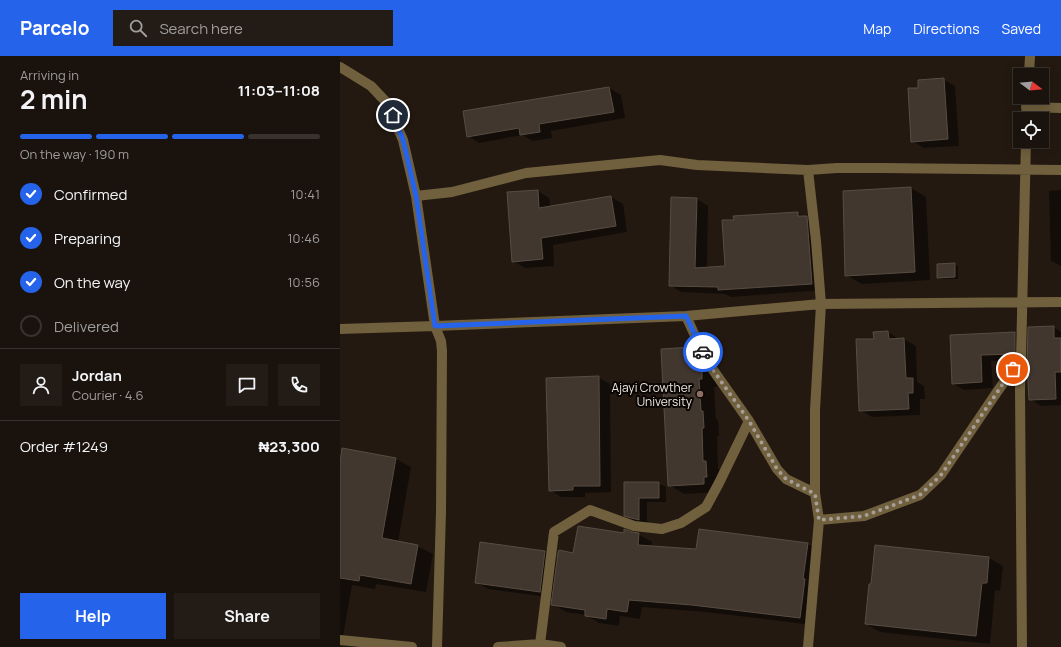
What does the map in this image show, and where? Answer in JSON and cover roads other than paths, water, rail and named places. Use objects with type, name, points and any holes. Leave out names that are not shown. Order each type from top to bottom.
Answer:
[{"type":"lane","points":[[1029,68],[1030,56]]},
{"type":"lane","points":[[340,67],[372,86],[387,103],[403,140],[416,196],[435,326],[441,341],[441,512],[437,647]]},
{"type":"lane","points":[[1038,104],[1061,108]]},
{"type":"lane","points":[[1022,647],[1020,389],[1022,358],[1026,148]]},
{"type":"lane","points":[[416,196],[452,192],[526,174],[660,160],[697,165],[808,170],[837,168],[1061,170]]},
{"type":"lane","points":[[808,170],[821,304],[815,410],[815,494],[819,520],[808,647]]},
{"type":"lane","points":[[340,329],[686,316],[821,304],[1061,302]]},
{"type":"lane","points":[[686,316],[706,360],[749,421],[777,469],[786,479],[815,494]]},
{"type":"lane","points":[[819,520],[864,516],[920,495],[941,475],[997,392],[1022,358]]},
{"type":"lane","points":[[541,646],[554,532],[590,510],[634,526],[662,529],[680,523],[706,507],[749,421]]},
{"type":"lane","points":[[340,640],[412,647]]},
{"type":"lane","points":[[498,647],[561,647]]},
{"type":"place","name":"Ajayi Crowther University","points":[[700,394]]}]
